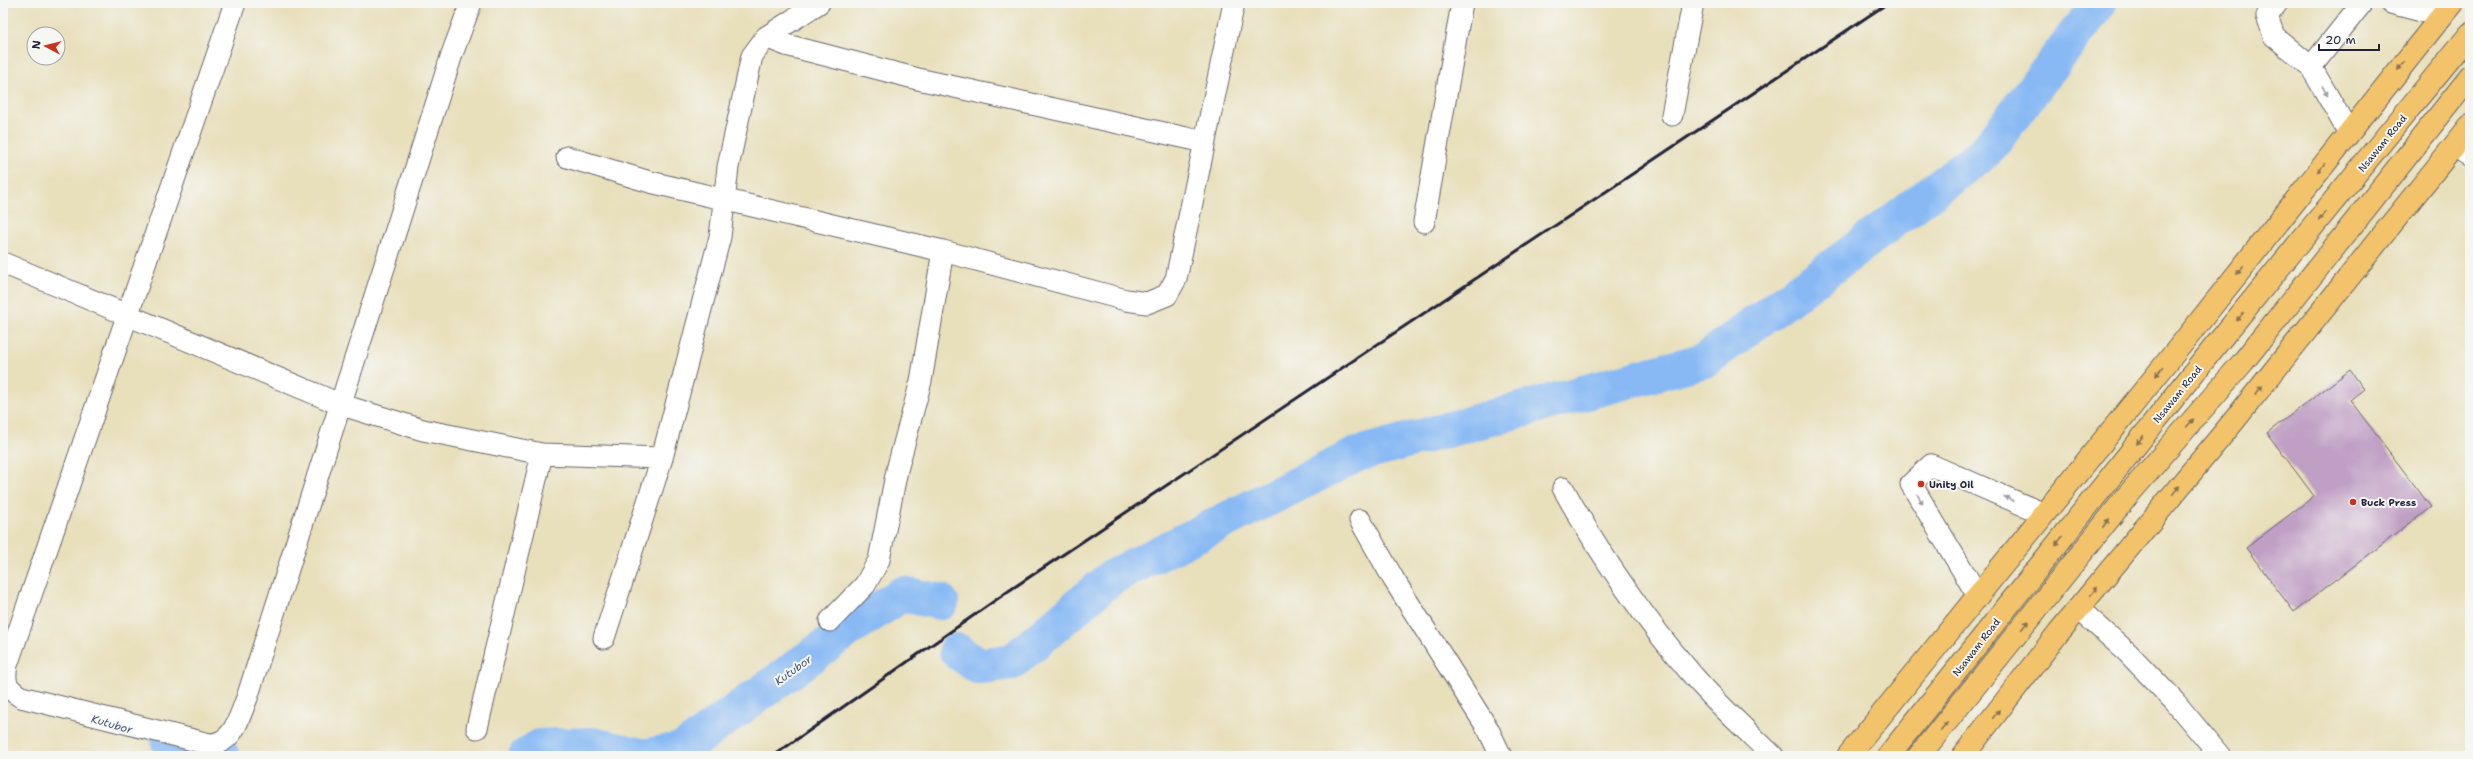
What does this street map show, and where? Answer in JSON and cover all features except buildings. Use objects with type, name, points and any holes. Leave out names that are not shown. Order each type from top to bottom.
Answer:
[{"type":"main road","points":[[1848,756],[2044,514],[2447,10]]},
{"type":"main road","name":"Nsawam Road","points":[[1888,756],[2219,342],[2470,34]]},
{"type":"main road","points":[[1919,756],[2128,495],[2243,362],[2470,77]]},
{"type":"main road","points":[[1963,756],[2079,609],[2233,422],[2462,151],[2470,126]]},
{"type":"street","points":[[234,3],[7,665],[5,683],[10,690],[21,697],[200,742],[218,744],[226,740],[233,731],[248,698],[452,54],[471,3]]},
{"type":"street","points":[[604,638],[662,458],[718,245],[725,200],[728,167],[748,68],[757,46],[766,37],[819,3]]},
{"type":"street","points":[[567,157],[650,182],[943,251],[1126,300],[1147,303],[1167,295],[1176,279],[1234,3]]},
{"type":"street","points":[[1424,222],[1462,3]]},
{"type":"street","points":[[1672,115],[1693,3]]},
{"type":"street","points":[[2277,3],[2267,16],[2274,36],[2311,66],[2349,133]]},
{"type":"street","points":[[2311,66],[2362,3]]},
{"type":"street","points":[[2391,3],[2447,10]]},
{"type":"street","points":[[766,37],[786,45],[918,79],[1205,142]]},
{"type":"street","points":[[830,621],[865,585],[879,560],[898,470],[921,381],[943,251]]},
{"type":"street","points":[[3,263],[128,314],[342,405],[423,430],[542,454],[662,458]]},
{"type":"street","points":[[477,728],[542,454]]},
{"type":"street","points":[[1978,596],[1911,484],[1931,465],[2044,514]]},
{"type":"street","points":[[1563,488],[1587,530],[1627,591],[1669,646],[1691,673],[1773,756]]},
{"type":"street","points":[[1360,520],[1394,580],[1488,730],[1501,756]]},
{"type":"street","points":[[2079,609],[2128,653],[2175,702],[2220,756]]},
{"type":"waterway","points":[[957,651],[978,666],[1012,662],[1112,577],[1358,454],[1705,360],[1843,259],[1987,150],[2099,3]]},
{"type":"waterway","name":"Kutubor","points":[[647,756],[682,750],[849,629],[902,594],[941,602]]},
{"type":"waterway","name":"Kutubor","points":[[168,740],[222,756]]},
{"type":"waterway","name":"Kutubor","points":[[526,756],[540,747],[592,745],[642,756]]},
{"type":"railway","points":[[773,756],[1010,590],[1888,3]]},
{"type":"place","name":"Unity Oil","points":[[1921,484]]},
{"type":"place","name":"Buck Press","points":[[2353,502]]}]
